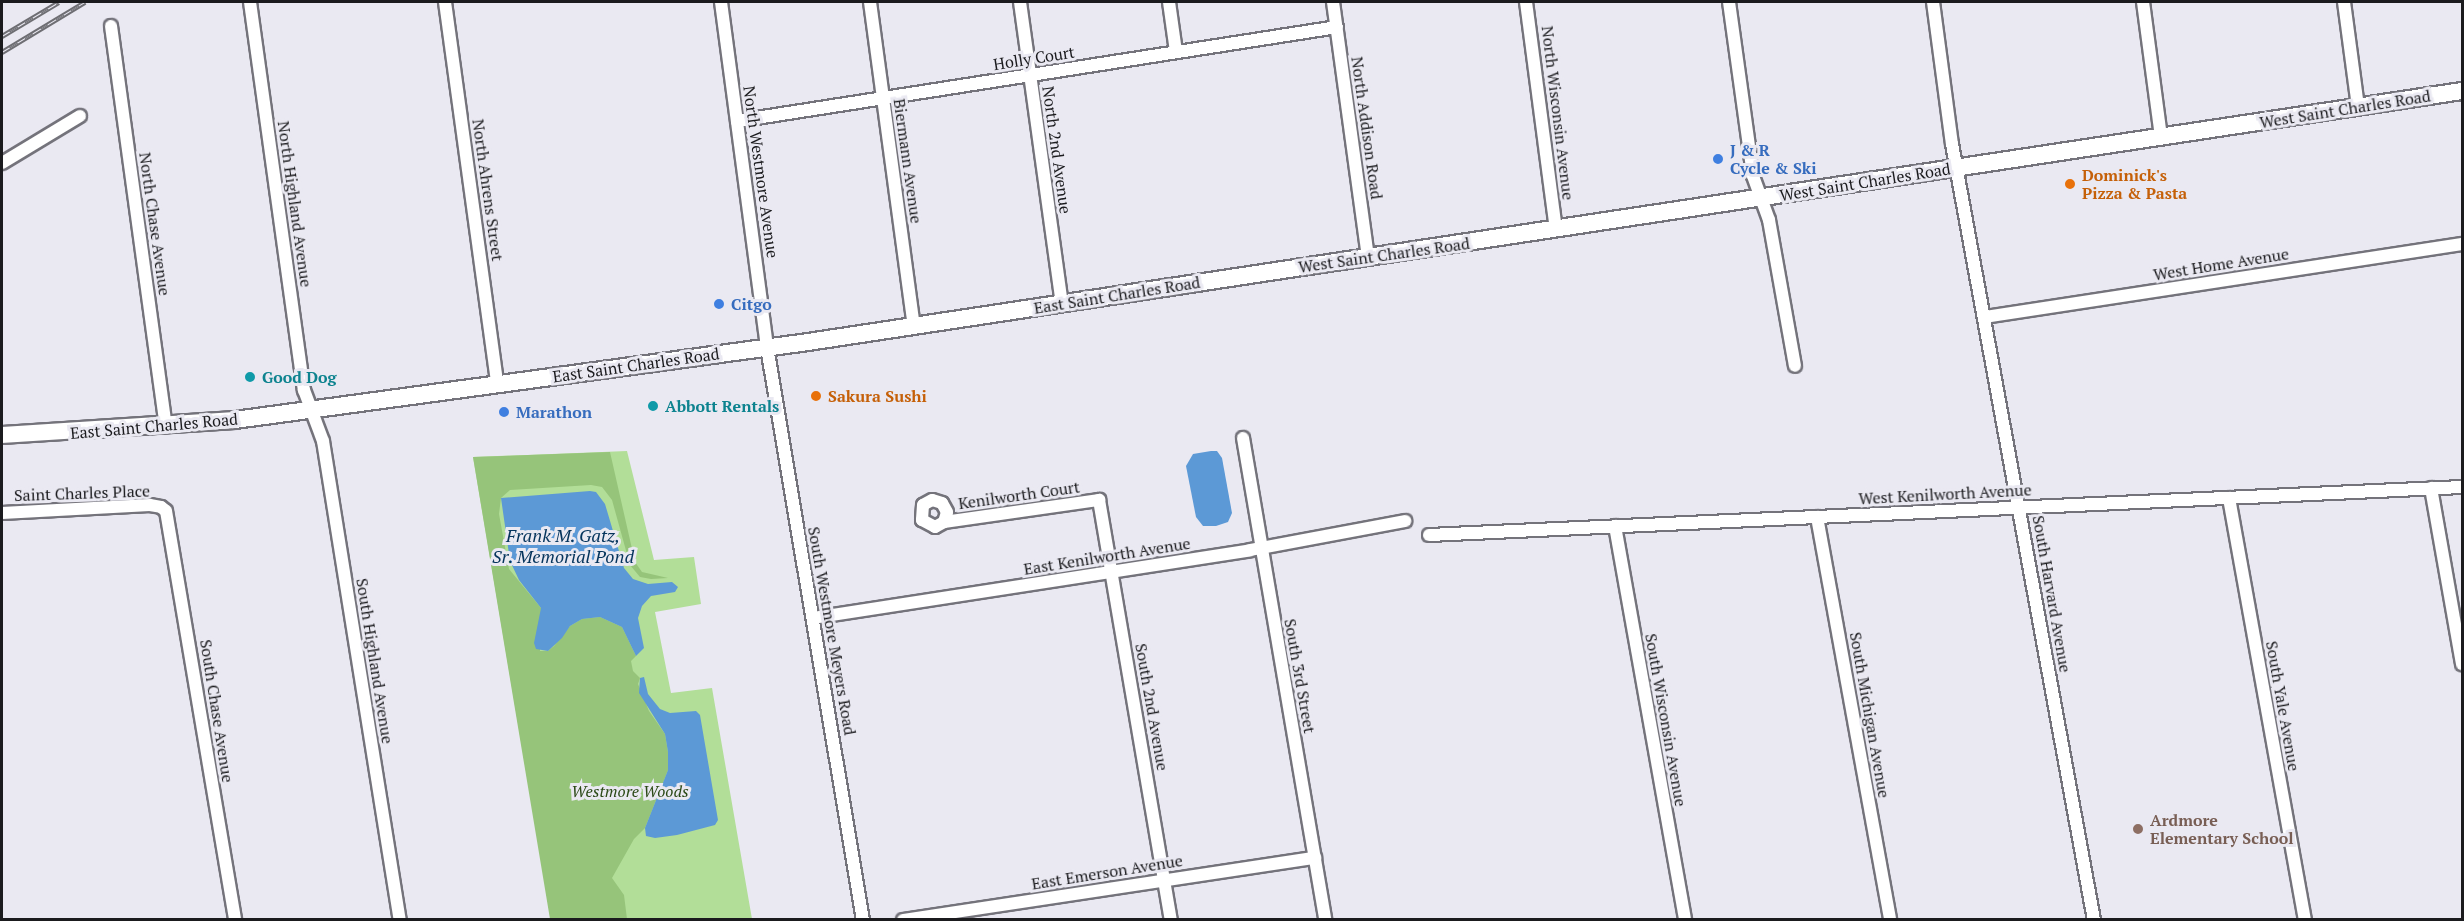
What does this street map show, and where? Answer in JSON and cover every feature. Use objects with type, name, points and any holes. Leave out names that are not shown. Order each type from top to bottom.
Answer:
[{"type":"main road","name":"West Saint Charles Road","points":[[1267,273],[2463,91]]},
{"type":"main road","name":"East Saint Charles Road","points":[[2,435],[166,426],[311,410],[914,326],[1267,273]]},
{"type":"street","name":"North Highland Avenue","points":[[250,2],[303,390],[311,410]]},
{"type":"street","name":"North Ahrens Street","points":[[445,2],[497,384]]},
{"type":"street","name":"North Westmore Avenue","points":[[721,2],[767,347]]},
{"type":"street","name":"Biermann Avenue","points":[[870,2],[914,326]]},
{"type":"street","name":"North 2nd Avenue","points":[[1020,2],[1062,304]]},
{"type":"street","points":[[1169,2],[1176,52]]},
{"type":"street","name":"North Addison Road","points":[[1333,2],[1368,258]]},
{"type":"street","name":"North Wisconsin Avenue","points":[[1526,2],[1556,230]]},
{"type":"street","points":[[1729,2],[1753,176],[1768,220],[1795,366]]},
{"type":"street","name":"South Harvard Avenue","points":[[1933,2],[1958,168],[2094,920]]},
{"type":"street","points":[[2142,2],[2161,137]]},
{"type":"street","points":[[2344,2],[2358,107]]},
{"type":"street","name":"North Chase Avenue","points":[[111,26],[166,426]]},
{"type":"street","name":"Holly Court","points":[[737,121],[1337,27]]},
{"type":"street","points":[[2,163],[80,116]]},
{"type":"street","name":"West Home Avenue","points":[[1985,317],[2463,244]]},
{"type":"street","name":"South Westmore Meyers Road","points":[[767,347],[863,920]]},
{"type":"street","name":"South Highland Avenue","points":[[311,410],[322,441],[400,920]]},
{"type":"street","name":"South 3rd Street","points":[[1243,438],[1325,920]]},
{"type":"street","name":"West Kenilworth Avenue","points":[[1429,535],[2463,487]]},
{"type":"street","points":[[2431,488],[2463,664]]},
{"type":"street","name":"South Yale Avenue","points":[[2229,498],[2305,920]]},
{"type":"street","name":"Kenilworth Court","points":[[944,522],[1099,500]]},
{"type":"street","name":"South 2nd Avenue","points":[[1099,500],[1171,920]]},
{"type":"street","name":"Saint Charles Place","points":[[2,513],[150,505],[164,508]]},
{"type":"street","name":"South Chase Avenue","points":[[164,508],[170,523],[235,920]]},
{"type":"street","name":"South Michigan Avenue","points":[[1817,517],[1890,920]]},
{"type":"street","name":"East Kenilworth Avenue","points":[[813,618],[1262,548],[1405,521]]},
{"type":"street","name":"South Wisconsin Avenue","points":[[1615,526],[1685,920]]},
{"type":"street","name":"East Emerson Avenue","points":[[903,920],[1315,858]]},
{"type":"green space","name":"Westmore Woods","points":[[627,451],[654,560],[694,557],[701,604],[655,612],[671,693],[712,688],[752,919],[551,919],[473,457]]},
{"type":"green space","points":[[610,452],[635,562],[642,572],[668,578],[640,577],[630,565],[612,500],[602,487],[591,485],[510,490],[501,498],[499,514],[509,569],[541,608],[540,651],[548,651],[570,626],[582,619],[600,617],[622,627],[636,656],[631,661],[633,671],[640,678],[638,684],[649,711],[665,734],[668,752],[668,770],[645,828],[634,839],[612,878],[624,895],[627,919],[550,919],[473,457]]},
{"type":"water","points":[[1217,451],[1222,458],[1232,513],[1228,522],[1216,526],[1203,526],[1196,517],[1186,466],[1193,454]]},
{"type":"water","name":"Frank M. Gatz, Sr. Memorial Pond","points":[[596,492],[605,504],[624,568],[633,579],[648,584],[672,582],[678,587],[675,592],[651,596],[642,606],[638,618],[644,648],[636,656],[622,627],[600,617],[582,619],[570,626],[562,638],[548,651],[536,649],[534,643],[541,608],[519,580],[510,561],[501,498]]},
{"type":"water","points":[[644,677],[648,694],[660,709],[670,713],[696,711],[700,715],[718,820],[715,825],[677,835],[655,838],[646,836],[645,828],[668,770],[668,752],[665,734],[639,693],[640,678]]},
{"type":"railway","points":[[2,36],[59,2]]},
{"type":"railway","points":[[2,52],[85,2]]},
{"type":"place","name":"J & R Cycle & Ski","points":[[1718,159]]},
{"type":"place","name":"Dominick's Pizza & Pasta","points":[[2070,184]]},
{"type":"place","name":"Citgo","points":[[719,304]]},
{"type":"place","name":"Good Dog","points":[[250,377]]},
{"type":"place","name":"Sakura Sushi","points":[[816,396]]},
{"type":"place","name":"Abbott Rentals","points":[[653,406]]},
{"type":"place","name":"Marathon","points":[[504,412]]},
{"type":"place","name":"Ardmore Elementary School","points":[[2138,829]]}]
